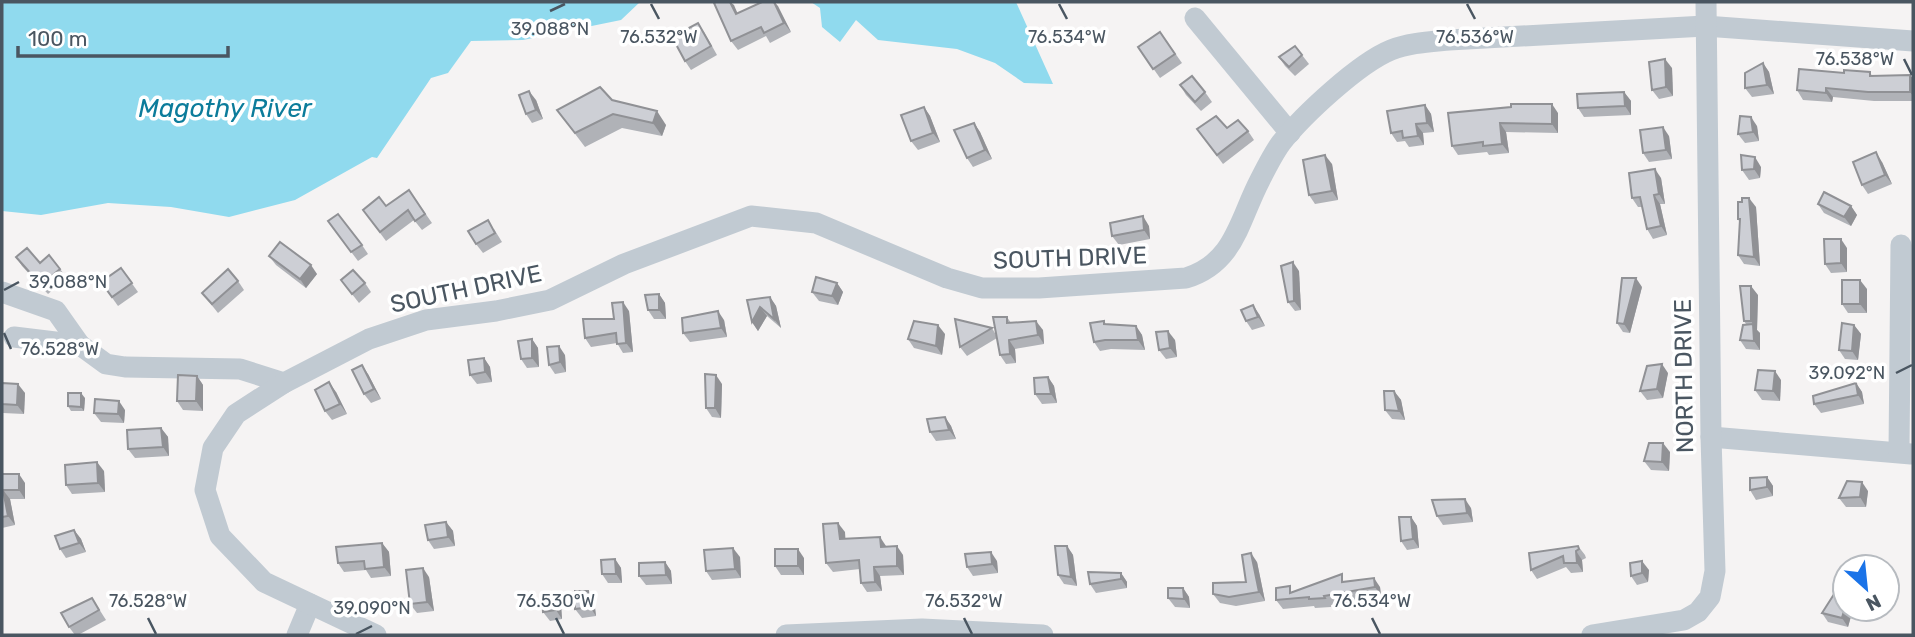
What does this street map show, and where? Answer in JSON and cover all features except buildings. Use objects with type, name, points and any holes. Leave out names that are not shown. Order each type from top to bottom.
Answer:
[{"type":"street","name":"NORTH DRIVE","points":[[1592,635],[1684,620],[1698,612],[1710,597],[1715,571],[1706,2]]},
{"type":"street","points":[[1195,18],[1290,133]]},
{"type":"street","name":"SOUTH DRIVE","points":[[284,383],[369,339],[426,320],[496,311],[550,300],[624,264],[751,216],[816,223],[947,278],[982,288],[1039,288],[1186,278],[1203,273],[1217,262],[1240,228],[1259,181],[1279,146],[1290,133],[1352,75],[1389,51],[1404,47],[1449,40],[1705,26],[1913,41]]},
{"type":"street","points":[[1711,437],[1906,453],[1901,245]]},
{"type":"street","points":[[2,292],[56,311],[80,345],[106,363],[125,368],[240,369],[284,383]]},
{"type":"street","points":[[13,337],[80,345]]},
{"type":"street","points":[[284,383],[236,414],[214,449],[205,490],[220,536],[264,582],[376,635]]},
{"type":"street","points":[[298,635],[310,604]]},
{"type":"street","points":[[786,635],[922,629],[1043,635]]},
{"type":"water","name":"Magothy River","points":[[2,2],[640,2],[621,20],[523,40],[471,41],[448,73],[431,78],[377,158],[372,157],[295,200],[229,217],[171,207],[108,203],[41,215],[2,211]]},
{"type":"water","points":[[811,2],[1016,2],[1053,84],[1024,83],[995,63],[957,49],[878,40],[856,20],[840,42],[822,27],[820,8]]}]
